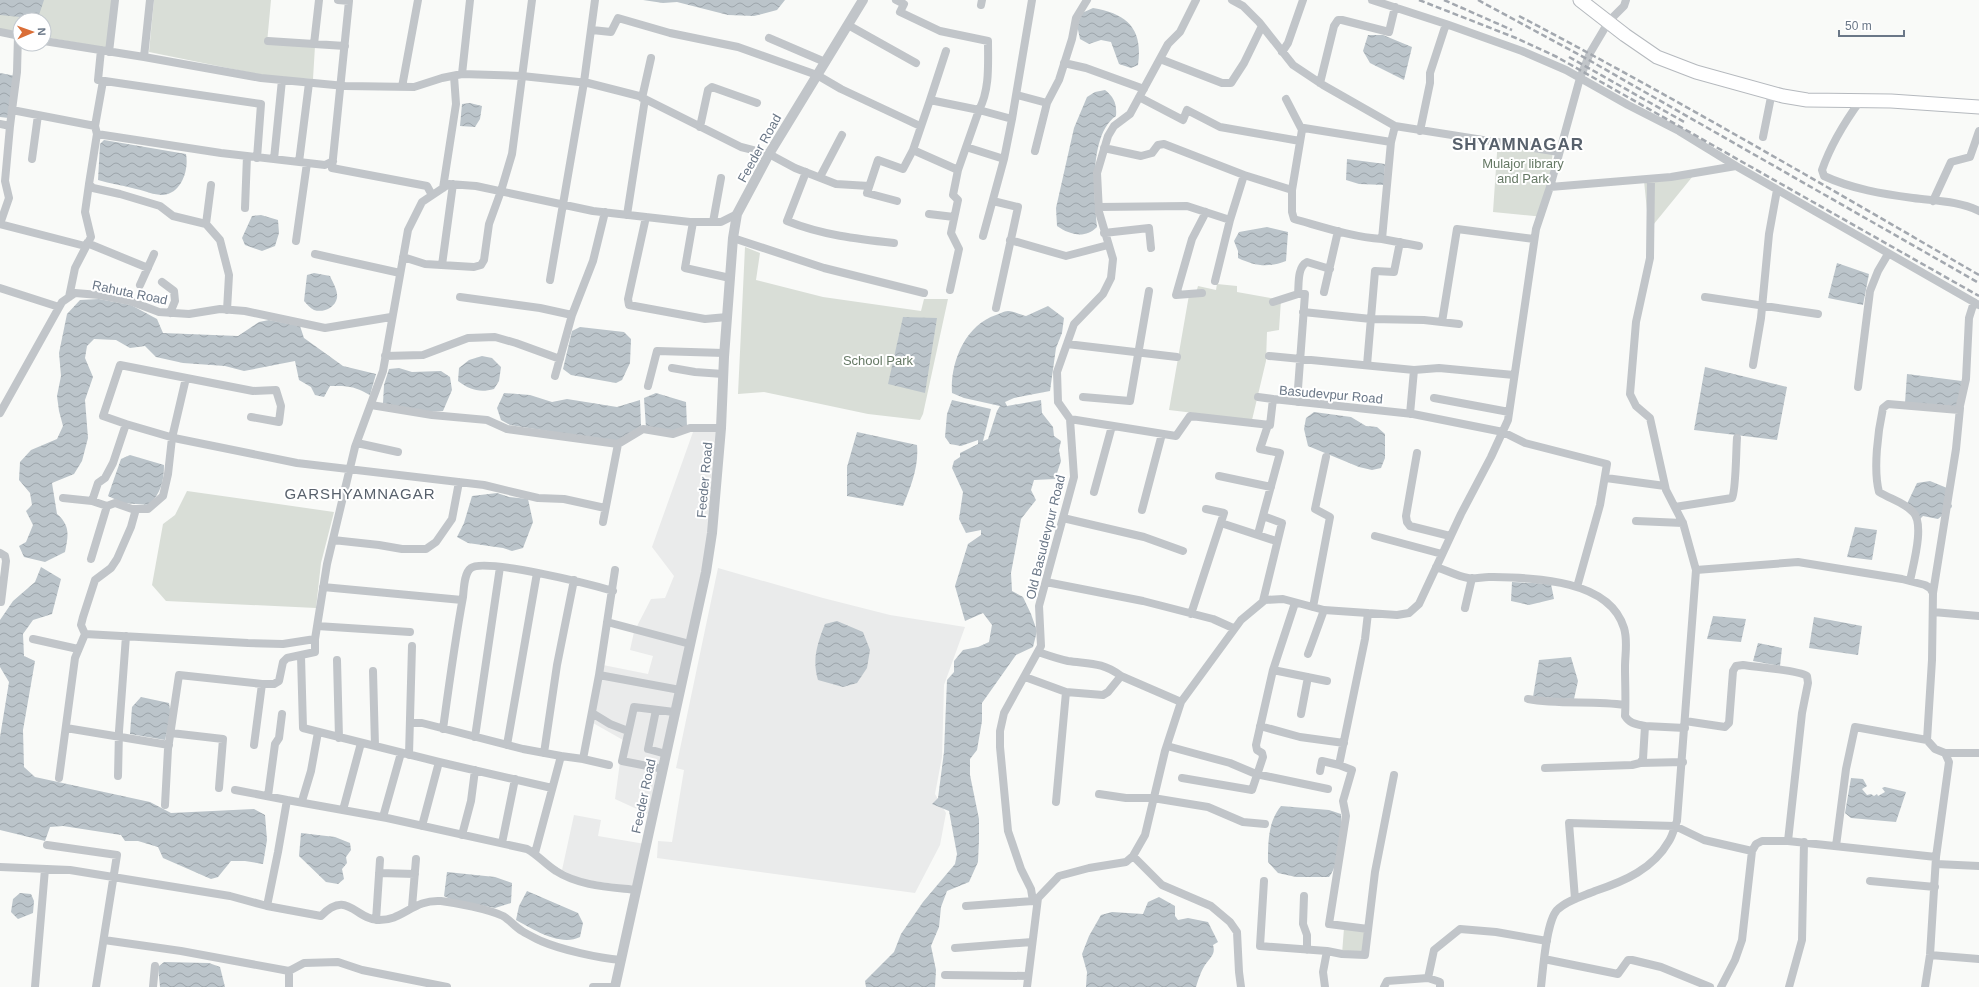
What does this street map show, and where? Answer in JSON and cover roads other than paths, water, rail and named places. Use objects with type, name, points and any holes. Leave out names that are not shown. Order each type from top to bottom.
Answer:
[{"type":"main road","points":[[1580,0],[1609,21],[1624,35],[1657,57],[1696,72],[1807,100],[1919,102],[1979,107]]},
{"type":"street","points":[[109,52],[115,0]]},
{"type":"street","points":[[144,57],[150,0]]},
{"type":"street","points":[[314,44],[319,0]]},
{"type":"street","points":[[338,0],[349,1],[342,85],[332,168],[427,186],[432,195]]},
{"type":"street","points":[[402,86],[418,0]]},
{"type":"street","points":[[443,188],[456,104],[458,75],[470,0]]},
{"type":"street","points":[[403,258],[425,264],[442,265],[481,265],[484,260],[489,224],[512,154],[532,0]]},
{"type":"street","points":[[550,280],[562,203],[584,82],[596,0]]},
{"type":"street","name":"Feeder Road","points":[[615,987],[663,769],[674,712],[706,572],[712,533],[721,428],[724,353],[733,238],[737,214],[769,154],[863,0]]},
{"type":"street","points":[[896,0],[904,4],[900,12],[940,31],[988,41],[987,85],[984,101],[979,110],[958,170],[953,195],[958,200],[951,233],[959,249],[950,290]]},
{"type":"street","points":[[983,236],[1004,159],[1017,95],[1032,0]]},
{"type":"street","points":[[1035,151],[1047,103],[1059,80],[1076,18],[1087,0]]},
{"type":"street","points":[[1196,0],[1180,32],[1168,44],[1130,114],[1114,126],[1108,136],[1098,173],[1098,207],[1104,233],[1113,259],[1111,278],[1103,294],[1074,324],[1057,372],[1058,402],[1070,419],[1176,436],[1190,416],[1268,425]]},
{"type":"street","points":[[1232,0],[1243,6],[1262,26],[1293,65],[1320,83],[1395,126],[1560,152]]},
{"type":"street","points":[[1282,52],[1288,43],[1303,0]]},
{"type":"street","points":[[1372,0],[1522,51],[1566,70],[1679,131],[1777,190],[1976,304],[1967,331],[1966,379],[1960,408],[1955,456],[1933,594],[1927,740]]},
{"type":"street","points":[[1263,601],[1283,600],[1324,610],[1397,616],[1409,613],[1419,604],[1450,536],[1503,432],[1509,412],[1534,239],[1580,78],[1590,53],[1609,21],[1624,6],[1626,0]]},
{"type":"street","points":[[1320,83],[1334,26],[1338,20],[1389,32],[1395,7]]},
{"type":"street","points":[[592,30],[611,32],[618,18],[670,33],[738,47],[817,75],[841,89],[920,126]]},
{"type":"street","points":[[1420,131],[1430,83],[1430,72],[1446,24]]},
{"type":"street","points":[[848,25],[916,63]]},
{"type":"street","points":[[1160,59],[1222,83],[1231,83],[1244,63],[1262,26]]},
{"type":"street","points":[[0,32],[12,35]]},
{"type":"street","points":[[768,38],[825,62]]},
{"type":"street","points":[[52,41],[261,78],[309,83],[414,87],[458,75],[522,76],[584,82],[644,98],[741,147],[769,154],[806,172],[836,184],[869,186]]},
{"type":"street","points":[[268,41],[345,46]]},
{"type":"street","points":[[101,50],[98,80],[261,104],[257,158]]},
{"type":"street","points":[[897,201],[867,193],[869,186],[878,160],[903,169],[913,150],[946,51]]},
{"type":"street","points":[[18,52],[5,181],[9,198],[0,224],[86,245],[148,268]]},
{"type":"street","points":[[627,215],[651,58]]},
{"type":"street","points":[[1064,63],[1086,68],[1144,89]]},
{"type":"street","points":[[274,160],[282,80]]},
{"type":"street","points":[[0,413],[3,401],[62,302],[68,297],[75,268],[91,237],[85,212],[103,81]]},
{"type":"street","points":[[296,240],[309,83]]},
{"type":"street","points":[[700,127],[708,90],[712,87],[757,103]]},
{"type":"street","points":[[1763,137],[1772,92]]},
{"type":"street","points":[[1017,95],[1047,103]]},
{"type":"street","points":[[1139,98],[1183,120],[1187,110],[1220,127],[1300,141]]},
{"type":"street","points":[[1286,99],[1302,130],[1292,190],[1292,212],[1294,219],[1365,238],[1382,239],[1419,246]]},
{"type":"street","points":[[930,100],[979,110],[1012,119]]},
{"type":"street","points":[[1860,101],[1840,129],[1830,149],[1822,170],[1824,176],[1867,190],[1947,202],[1979,211]]},
{"type":"street","points":[[12,110],[96,130],[257,158],[325,165],[333,161]]},
{"type":"street","points":[[32,159],[38,115]]},
{"type":"street","points":[[0,124],[10,126]]},
{"type":"street","points":[[1382,239],[1390,142],[1395,126]]},
{"type":"street","points":[[1302,130],[1307,128],[1390,142]]},
{"type":"street","points":[[1934,200],[1951,162],[1970,157],[1979,131]]},
{"type":"street","points":[[820,177],[842,135]]},
{"type":"street","points":[[1104,148],[1140,156],[1152,153],[1158,145],[1164,144],[1244,175],[1292,190]]},
{"type":"street","points":[[966,146],[1004,159]]},
{"type":"street","points":[[913,150],[958,170]]},
{"type":"street","points":[[244,208],[248,156]]},
{"type":"street","points":[[1550,187],[1651,178],[1736,166]]},
{"type":"street","points":[[806,172],[787,221],[811,230],[841,237],[894,243]]},
{"type":"street","points":[[1215,281],[1230,220],[1244,175]]},
{"type":"street","points":[[713,222],[722,178]]},
{"type":"street","points":[[1541,987],[1547,941],[1553,917],[1557,910],[1575,899],[1620,883],[1640,872],[1656,858],[1670,840],[1679,812],[1696,570],[1683,522],[1674,507],[1665,486],[1650,418],[1636,406],[1630,394],[1636,322],[1650,258],[1651,178]]},
{"type":"street","points":[[89,184],[93,188],[120,194],[160,206],[173,216],[206,224],[220,240],[229,275],[227,310]]},
{"type":"street","points":[[165,805],[169,745],[179,675],[274,684],[279,681],[283,662],[287,658],[315,652],[316,626],[322,587],[333,540],[357,443],[382,371],[408,230],[422,202],[449,184],[453,184],[476,186],[605,212],[693,222],[721,222],[737,214]]},
{"type":"street","points":[[442,265],[453,184]]},
{"type":"street","points":[[206,224],[211,185]]},
{"type":"street","points":[[1753,365],[1763,306],[1769,234],[1777,190]]},
{"type":"street","points":[[993,201],[1018,207],[996,308]]},
{"type":"street","points":[[1098,207],[1188,206],[1230,220]]},
{"type":"street","points":[[555,376],[572,315],[593,261],[605,212]]},
{"type":"street","points":[[1202,293],[1176,295],[1192,239],[1206,212]]},
{"type":"street","points":[[929,214],[954,217]]},
{"type":"street","points":[[646,217],[628,299],[629,306],[705,319],[727,317]]},
{"type":"street","points":[[693,222],[685,268],[730,278]]},
{"type":"street","points":[[1104,233],[1148,228],[1151,248]]},
{"type":"street","points":[[1442,322],[1457,229],[1534,239]]},
{"type":"street","points":[[1324,292],[1338,231]]},
{"type":"street","points":[[733,238],[824,268],[924,293]]},
{"type":"street","points":[[1010,240],[1066,256],[1108,245]]},
{"type":"street","points":[[1367,365],[1375,271],[1394,272],[1400,242]]},
{"type":"street","points":[[140,285],[154,254]]},
{"type":"street","points":[[315,254],[400,273]]},
{"type":"street","points":[[1858,387],[1870,291],[1888,254]]},
{"type":"street","points":[[1298,294],[1300,268],[1303,264],[1307,262],[1330,269]]},
{"type":"street","points":[[162,282],[174,291],[175,300],[170,313]]},
{"type":"street","points":[[0,288],[59,307]]},
{"type":"street","points":[[1083,397],[1130,401],[1148,291]]},
{"type":"street","name":"Rahuta Road","points":[[68,297],[75,293],[99,295],[130,301],[159,312],[170,313],[189,314],[227,310],[245,311],[325,328],[391,317]]},
{"type":"street","points":[[1273,302],[1298,294],[1305,294],[1297,402]]},
{"type":"street","points":[[460,297],[540,308],[572,315]]},
{"type":"street","points":[[1705,297],[1818,314]]},
{"type":"street","points":[[1304,312],[1371,319],[1459,324]]},
{"type":"street","points":[[385,356],[423,355],[468,338],[495,337],[560,359]]},
{"type":"street","points":[[1067,344],[1138,351],[1177,357]]},
{"type":"street","points":[[648,386],[657,351],[724,353]]},
{"type":"street","points":[[1269,356],[1414,370],[1439,368],[1514,375]]},
{"type":"street","points":[[251,417],[279,422],[280,406],[276,390],[253,391],[120,365],[103,416],[172,438],[260,456],[350,470],[484,485],[538,498],[564,499],[605,508]]},
{"type":"street","points":[[672,368],[695,372],[723,374]]},
{"type":"street","points":[[1410,414],[1414,370]]},
{"type":"street","points":[[63,498],[92,502],[107,506],[115,503],[136,509],[148,509],[163,496],[168,474],[172,438],[186,378]]},
{"type":"street","points":[[1258,397],[1273,399]]},
{"type":"street","points":[[1434,398],[1509,412]]},
{"type":"street","name":"Basudevpur Road","points":[[1271,487],[1280,453],[1260,449],[1268,425],[1270,425],[1273,399],[1410,414],[1503,432],[1525,443],[1607,464],[1606,478]]},
{"type":"street","points":[[1910,581],[1919,525],[1916,515],[1899,502],[1879,492],[1878,445],[1883,408],[1888,404],[1956,411],[1960,408]]},
{"type":"street","points":[[371,405],[432,415],[487,420],[507,429],[618,444],[643,429],[673,434],[690,428],[721,428]]},
{"type":"street","name":"Old Basudevpur Road","points":[[1035,900],[1021,869],[1008,831],[1000,747],[1000,730],[1004,713],[1041,646],[1039,606],[1074,476],[1070,419]]},
{"type":"street","points":[[92,502],[98,483],[105,478],[113,463],[126,424]]},
{"type":"street","points":[[1094,492],[1112,426]]},
{"type":"street","points":[[1142,510],[1162,434]]},
{"type":"street","points":[[1674,507],[1728,500],[1732,498],[1735,486],[1734,472],[1737,438]]},
{"type":"street","points":[[357,443],[398,452]]},
{"type":"street","points":[[603,522],[618,444]]},
{"type":"street","points":[[1416,453],[1406,516],[1407,522],[1410,526],[1450,536]]},
{"type":"street","points":[[1314,607],[1330,516],[1314,509],[1326,457]]},
{"type":"street","points":[[1219,476],[1271,487],[1258,534]]},
{"type":"street","points":[[1577,588],[1595,527],[1606,478],[1665,486]]},
{"type":"street","points":[[333,540],[402,549],[426,549],[436,542],[452,519],[458,482]]},
{"type":"street","points":[[91,559],[107,506]]},
{"type":"street","points":[[59,778],[78,649],[85,634],[81,625],[83,617],[95,580],[111,568],[117,559],[131,526],[136,509]]},
{"type":"street","points":[[1191,614],[1224,512],[1206,509]]},
{"type":"street","points":[[966,906],[1035,900],[1059,876],[1089,868],[1126,862],[1133,856],[1145,835],[1167,746],[1181,702],[1234,628],[1263,601],[1276,541],[1282,523],[1263,516]]},
{"type":"street","points":[[1063,518],[1144,537],[1183,551]]},
{"type":"street","points":[[1636,521],[1683,522]]},
{"type":"street","points":[[1221,523],[1276,541]]},
{"type":"street","points":[[1375,536],[1442,554]]},
{"type":"street","points":[[0,553],[5,556],[6,561],[1,602]]},
{"type":"street","points":[[1696,570],[1798,562],[1910,581],[1925,585],[1930,588],[1933,594]]},
{"type":"street","points":[[442,729],[462,600],[467,573],[470,568],[475,565],[500,567],[574,580],[613,591]]},
{"type":"street","points":[[475,737],[500,567]]},
{"type":"street","points":[[1436,567],[1472,578],[1488,577],[1549,581],[1600,596],[1610,604],[1618,614],[1624,628],[1627,643],[1625,716],[1628,721],[1645,726],[1685,724],[1724,727],[1729,723],[1733,671],[1736,666],[1743,665],[1792,671],[1802,673],[1807,676],[1808,683],[1802,714],[1788,841]]},
{"type":"street","points":[[583,759],[599,675],[615,570]]},
{"type":"street","points":[[507,745],[537,574]]},
{"type":"street","points":[[1464,608],[1472,578]]},
{"type":"street","points":[[544,753],[557,665],[574,580]]},
{"type":"street","points":[[1046,582],[1143,601],[1220,621],[1234,628]]},
{"type":"street","points":[[322,587],[462,600]]},
{"type":"street","points":[[1182,778],[1252,790],[1256,774],[1263,757],[1262,753],[1257,750],[1260,726],[1273,670],[1296,602]]},
{"type":"street","points":[[1308,654],[1324,610]]},
{"type":"street","points":[[1933,612],[1979,616]]},
{"type":"street","points":[[1339,765],[1365,639],[1368,613]]},
{"type":"street","points":[[607,622],[690,644]]},
{"type":"street","points":[[316,626],[410,632]]},
{"type":"street","points":[[85,634],[284,644],[315,639]]},
{"type":"street","points":[[118,776],[118,737],[126,636]]},
{"type":"street","points":[[33,639],[78,649]]},
{"type":"street","points":[[409,755],[412,646]]},
{"type":"street","points":[[1038,652],[1066,660],[1098,664],[1110,668],[1121,676],[1181,702]]},
{"type":"street","points":[[302,656],[303,728],[438,762],[552,788]]},
{"type":"street","points":[[338,660],[339,738]]},
{"type":"street","points":[[1273,670],[1327,681]]},
{"type":"street","points":[[373,671],[375,746]]},
{"type":"street","points":[[599,675],[680,690]]},
{"type":"street","points":[[1024,677],[1066,692],[1103,695],[1108,692],[1121,676]]},
{"type":"street","points":[[1300,714],[1308,677]]},
{"type":"street","points":[[254,745],[262,684]]},
{"type":"street","points":[[1056,802],[1066,692]]},
{"type":"street","points":[[1528,699],[1554,702],[1607,702],[1625,706]]},
{"type":"street","points":[[663,769],[622,761],[634,707],[674,712]]},
{"type":"street","points":[[656,710],[648,749],[666,754]]},
{"type":"street","points":[[592,713],[610,724],[628,731]]},
{"type":"street","points":[[268,796],[275,744],[279,738],[282,714]]},
{"type":"street","points":[[411,723],[422,724],[544,753],[609,765]]},
{"type":"street","points":[[1260,726],[1300,737],[1344,743]]},
{"type":"street","points":[[1640,763],[1644,755],[1645,726]]},
{"type":"street","points":[[1836,846],[1846,770],[1855,727],[1927,740],[1935,749],[1945,753],[1979,753]]},
{"type":"street","points":[[66,728],[169,745]]},
{"type":"street","points":[[302,801],[311,771],[318,732]]},
{"type":"street","points":[[171,733],[223,739],[219,788]]},
{"type":"street","points":[[343,810],[361,743]]},
{"type":"street","points":[[1167,746],[1230,763],[1256,774],[1328,789]]},
{"type":"street","points":[[383,818],[401,753]]},
{"type":"street","points":[[1925,987],[1930,955],[1936,860],[1949,762],[1945,753]]},
{"type":"street","points":[[535,853],[561,756]]},
{"type":"street","points":[[1320,771],[1322,761],[1352,770],[1343,801],[1346,816],[1330,924],[1368,929]]},
{"type":"street","points":[[422,826],[438,762]]},
{"type":"street","points":[[1545,768],[1683,762]]},
{"type":"street","points":[[462,835],[471,802],[476,770]]},
{"type":"street","points":[[1264,881],[1260,946],[1365,955],[1375,872],[1394,775]]},
{"type":"street","points":[[502,844],[515,779]]},
{"type":"street","points":[[235,790],[287,800],[302,801],[527,849],[535,853],[556,872],[579,882],[636,890]]},
{"type":"street","points":[[1099,794],[1126,798],[1153,798],[1208,807],[1243,822],[1265,824]]},
{"type":"street","points":[[267,906],[287,800]]},
{"type":"street","points":[[1575,899],[1569,823],[1675,826],[1704,840],[1752,851]]},
{"type":"street","points":[[1721,987],[1735,960],[1742,940],[1752,851],[1756,844],[1762,841],[1804,842],[1979,866]]},
{"type":"street","points":[[1790,987],[1802,940],[1804,842]]},
{"type":"street","points":[[47,845],[117,855],[96,987]]},
{"type":"street","points":[[1133,856],[1162,885],[1211,906],[1230,922],[1237,932],[1238,972],[1241,987]]},
{"type":"street","points":[[412,907],[416,859]]},
{"type":"street","points":[[376,920],[380,860]]},
{"type":"street","points":[[0,867],[70,870],[230,896],[267,906],[321,916],[329,908],[337,905],[348,906],[376,920],[390,919],[427,901],[440,901],[483,910],[503,916],[522,931],[543,942],[607,959],[621,960]]},
{"type":"street","points":[[35,987],[45,869]]},
{"type":"street","points":[[379,873],[415,874]]},
{"type":"street","points":[[1870,881],[1935,887]]},
{"type":"street","points":[[1304,896],[1303,924],[1307,935],[1307,950]]},
{"type":"street","points":[[1027,987],[1035,900]]},
{"type":"street","points":[[1428,978],[1434,950],[1460,929],[1496,932],[1547,941]]},
{"type":"street","points":[[104,940],[181,951],[289,971],[304,963],[338,962],[362,970],[447,987]]},
{"type":"street","points":[[955,948],[1032,942]]},
{"type":"street","points":[[1325,987],[1323,972],[1327,951]]},
{"type":"street","points":[[1930,955],[1979,959]]},
{"type":"street","points":[[1544,959],[1618,974],[1625,963],[1628,960],[1632,960],[1661,967],[1710,987]]},
{"type":"street","points":[[153,987],[154,966]]},
{"type":"street","points":[[289,971],[289,987]]},
{"type":"street","points":[[945,975],[1028,976]]},
{"type":"street","points":[[1384,987],[1387,981],[1428,978],[1440,982],[1440,987]]},
{"type":"street","points":[[593,987],[615,987]]},
{"type":"water","points":[[0,0],[44,0],[40,12],[12,12],[12,16],[0,15]]},
{"type":"water","points":[[643,0],[785,0],[777,10],[754,16],[728,15],[677,2],[663,3]]},
{"type":"water","points":[[1093,8],[1116,14],[1130,25],[1138,42],[1138,65],[1131,68],[1119,64],[1111,42],[1101,40],[1089,44],[1080,39],[1077,25],[1082,13]]},
{"type":"water","points":[[1368,35],[1383,35],[1412,47],[1404,80],[1370,63],[1363,51]]},
{"type":"water","points":[[0,73],[16,76],[9,118],[0,117]]},
{"type":"water","points":[[1105,90],[1111,95],[1114,101],[1116,116],[1107,125],[1101,137],[1097,151],[1095,167],[1095,200],[1097,227],[1088,233],[1082,234],[1067,232],[1057,226],[1056,208],[1074,128],[1087,97],[1095,92]]},
{"type":"water","points":[[470,103],[482,106],[480,119],[475,127],[460,126],[462,104]]},
{"type":"water","points":[[104,140],[186,154],[187,160],[183,179],[175,190],[163,195],[153,194],[98,180],[100,144]]},
{"type":"water","points":[[1347,159],[1385,164],[1384,185],[1359,184],[1346,180]]},
{"type":"water","points":[[261,215],[278,220],[279,233],[275,246],[262,251],[245,245],[242,238],[252,216]]},
{"type":"water","points":[[1267,227],[1288,232],[1286,261],[1273,265],[1262,265],[1250,263],[1238,258],[1238,251],[1234,241],[1239,232]]},
{"type":"water","points":[[1837,263],[1869,274],[1863,305],[1828,298]]},
{"type":"water","points":[[314,273],[330,276],[336,289],[337,298],[334,305],[321,311],[314,310],[304,301],[307,275]]},
{"type":"water","points":[[99,299],[131,305],[157,319],[163,333],[238,336],[259,322],[269,320],[300,326],[304,338],[343,366],[376,374],[370,395],[351,387],[330,386],[324,397],[315,395],[311,387],[299,380],[295,361],[244,371],[225,366],[183,363],[156,357],[145,346],[130,348],[116,340],[94,339],[87,346],[85,358],[93,377],[85,400],[88,438],[82,461],[74,474],[52,483],[57,514],[65,523],[67,532],[65,552],[45,562],[24,557],[19,546],[26,542],[33,525],[26,511],[32,505],[30,493],[19,480],[20,462],[31,450],[57,439],[63,426],[57,396],[61,376],[59,353],[67,314],[80,300]]},
{"type":"water","points":[[1048,306],[1064,318],[1062,333],[1056,348],[1050,391],[1014,398],[1005,402],[1007,406],[1041,400],[1042,413],[1053,427],[1054,436],[1061,441],[1059,450],[1061,461],[1055,479],[1034,480],[1031,490],[1036,500],[1021,519],[1011,573],[1012,591],[1023,597],[1037,631],[1033,647],[1016,655],[982,703],[982,721],[977,750],[970,759],[970,775],[979,819],[978,862],[969,882],[947,891],[941,907],[939,927],[931,946],[936,970],[935,987],[866,987],[865,981],[894,952],[901,934],[923,902],[955,864],[957,854],[949,811],[932,804],[938,798],[944,752],[947,680],[954,672],[954,661],[963,650],[978,647],[989,642],[992,625],[983,613],[965,621],[955,586],[968,544],[981,535],[981,530],[966,533],[959,519],[963,492],[952,468],[954,461],[960,457],[960,453],[978,444],[978,440],[961,446],[950,444],[945,437],[947,414],[952,400],[991,409],[983,441],[988,439],[1000,406],[964,398],[952,393],[952,381],[957,358],[968,336],[985,320],[1006,311],[1026,316]]},
{"type":"water","points":[[903,317],[937,318],[925,393],[888,384]]},
{"type":"water","points":[[580,327],[624,332],[631,339],[630,363],[622,380],[616,383],[571,375],[563,369],[572,331]]},
{"type":"water","points":[[482,356],[492,358],[501,367],[499,381],[494,389],[484,391],[475,390],[458,381],[459,368],[469,360]]},
{"type":"water","points":[[1705,367],[1787,387],[1777,440],[1694,430]]},
{"type":"water","points":[[399,368],[412,372],[441,371],[450,377],[452,390],[443,411],[426,412],[383,403],[384,385],[389,369]]},
{"type":"water","points":[[1907,374],[1962,381],[1957,408],[1905,403]]},
{"type":"water","points":[[504,393],[530,395],[552,402],[567,399],[617,407],[640,400],[641,426],[616,442],[510,425],[501,420],[497,408]]},
{"type":"water","points":[[656,393],[686,402],[687,427],[671,431],[646,428],[644,398]]},
{"type":"water","points":[[1314,412],[1351,417],[1366,426],[1377,427],[1385,434],[1385,458],[1381,468],[1372,470],[1359,467],[1308,446],[1304,429],[1306,418]]},
{"type":"water","points":[[857,432],[917,445],[916,469],[903,506],[847,496],[847,467]]},
{"type":"water","points":[[130,455],[164,465],[161,486],[149,505],[123,503],[108,496],[121,459]]},
{"type":"water","points":[[1930,481],[1947,488],[1952,507],[1938,519],[1923,516],[1917,522],[1905,508],[1917,483]]},
{"type":"water","points":[[497,493],[509,497],[528,499],[533,522],[523,548],[512,551],[503,548],[468,543],[457,537],[464,523],[472,496]]},
{"type":"water","points":[[1855,527],[1877,530],[1872,560],[1847,557]]},
{"type":"water","points":[[41,567],[61,579],[52,614],[33,620],[23,634],[24,656],[35,661],[23,730],[24,767],[35,777],[150,802],[171,813],[254,809],[265,815],[267,840],[263,864],[245,861],[231,861],[218,877],[211,879],[163,858],[158,847],[138,841],[125,841],[121,835],[63,826],[50,827],[45,841],[0,830],[0,737],[9,682],[0,667],[0,620],[13,601],[35,582]]},
{"type":"water","points":[[1512,582],[1551,584],[1554,599],[1529,605],[1511,601]]},
{"type":"water","points":[[1713,616],[1746,619],[1741,642],[1707,639]]},
{"type":"water","points":[[1814,617],[1862,626],[1858,655],[1809,648]]},
{"type":"water","points":[[837,621],[863,632],[870,650],[867,668],[857,683],[843,687],[818,680],[815,666],[816,652],[825,624]]},
{"type":"water","points":[[1758,643],[1782,648],[1780,666],[1753,661]]},
{"type":"water","points":[[1571,657],[1578,681],[1574,699],[1533,697],[1539,660]]},
{"type":"water","points":[[141,697],[169,703],[171,716],[165,740],[130,734],[132,707]]},
{"type":"water","points":[[1851,778],[1863,779],[1867,786],[1862,789],[1867,795],[1871,794],[1874,796],[1877,794],[1878,796],[1885,792],[1882,788],[1885,787],[1906,792],[1896,822],[1851,818],[1845,813]]},
{"type":"water","points":[[1281,806],[1329,810],[1341,814],[1340,847],[1338,856],[1329,877],[1296,877],[1278,873],[1268,862],[1271,825]]},
{"type":"water","points":[[301,833],[335,837],[350,843],[351,850],[346,857],[347,863],[342,869],[344,879],[338,884],[326,882],[299,856]]},
{"type":"water","points":[[447,872],[495,877],[512,883],[511,903],[495,908],[452,900],[444,896]]},
{"type":"water","points":[[527,891],[578,913],[583,923],[580,937],[572,940],[564,940],[547,936],[516,920],[519,906]]},
{"type":"water","points":[[20,893],[31,894],[34,901],[33,913],[18,919],[11,912],[13,899]]},
{"type":"water","points":[[1159,897],[1175,906],[1175,916],[1178,920],[1188,918],[1208,922],[1218,942],[1213,945],[1214,951],[1211,958],[1202,970],[1196,987],[1086,987],[1087,972],[1082,954],[1089,936],[1101,915],[1112,912],[1143,914],[1148,902]]},
{"type":"water","points":[[164,962],[209,963],[220,967],[225,987],[160,987],[158,967]]},
{"type":"railway","points":[[1419,0],[1516,38],[1557,57],[1979,296]]},
{"type":"railway","points":[[1444,0],[1512,30]]},
{"type":"railway","points":[[1478,0],[1587,59],[1979,283]]},
{"type":"railway","points":[[1519,16],[1693,111],[1979,275]]},
{"type":"railway","points":[[1569,57],[1686,123]]},
{"type":"district","name":"SHYAMNAGAR","points":[[1518,144]]},
{"type":"district","name":"GARSHYAMNAGAR","points":[[360,494]]},
{"type":"park label","name":"Mulajor library and Park","points":[[1523,170]]},
{"type":"park label","name":"School Park","points":[[878,360]]}]
